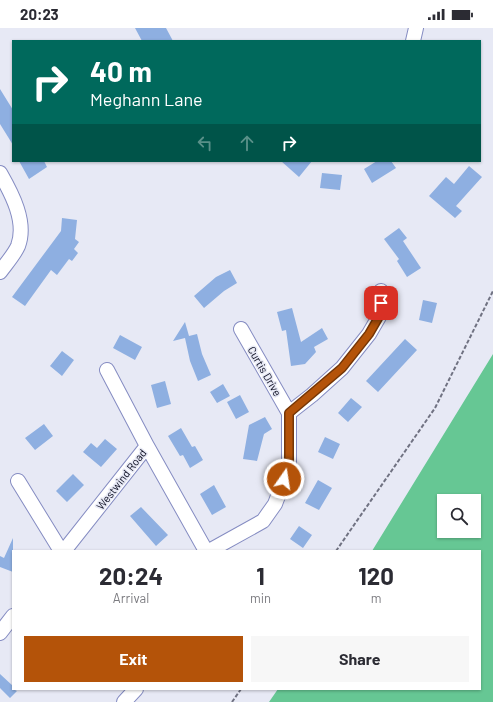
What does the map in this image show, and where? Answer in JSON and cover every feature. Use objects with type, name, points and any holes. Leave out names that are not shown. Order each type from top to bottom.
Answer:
[{"type":"street","points":[[413,40],[416,28]]},
{"type":"street","points":[[0,173],[7,184],[22,223],[18,247],[0,272]]},
{"type":"street","points":[[210,550],[263,520],[275,504],[289,467],[289,413],[342,368],[369,334],[380,315],[381,291]]},
{"type":"street","name":"Curtis Drive","points":[[241,329],[289,413]]},
{"type":"street","points":[[107,370],[147,446]]},
{"type":"street","name":"Westwind Road","points":[[65,550],[147,446],[207,550]]},
{"type":"street","points":[[18,481],[60,550]]},
{"type":"street","points":[[0,633],[12,617]]},
{"type":"street","points":[[124,702],[135,690]]},
{"type":"path","points":[[337,550],[435,408],[493,291]]},
{"type":"path","points":[[232,702],[240,690]]},
{"type":"shaded area","points":[[493,354],[493,702],[269,702],[277,690],[481,690],[481,550],[373,550]]},
{"type":"building","points":[[135,28],[166,28],[172,40],[141,40]]},
{"type":"building","points":[[0,89],[12,108],[12,143],[0,124]]},
{"type":"building","points":[[20,162],[44,162],[47,167],[29,179]]},
{"type":"building","points":[[282,162],[311,162],[299,177]]},
{"type":"building","points":[[375,162],[392,162],[396,168],[372,183],[364,169]]},
{"type":"building","points":[[469,166],[482,177],[456,206],[462,211],[455,218],[429,196],[446,177],[454,184]]},
{"type":"building","points":[[322,173],[342,175],[340,190],[320,188]]},
{"type":"building","points":[[62,218],[77,220],[75,239],[79,242],[74,249],[78,253],[72,261],[69,259],[57,275],[51,270],[25,306],[12,297],[61,231]]},
{"type":"building","points":[[399,228],[407,238],[403,241],[421,268],[407,277],[397,261],[399,259],[384,239]]},
{"type":"building","points":[[230,270],[237,283],[224,291],[204,308],[194,296],[216,277]]},
{"type":"building","points":[[423,300],[437,303],[432,323],[419,320]]},
{"type":"building","points":[[292,308],[301,342],[322,328],[328,339],[314,347],[316,352],[305,364],[291,366],[286,330],[282,331],[277,312]]},
{"type":"building","points":[[185,322],[189,336],[197,334],[202,354],[211,375],[198,381],[190,361],[185,338],[173,341]]},
{"type":"building","points":[[120,335],[142,347],[135,360],[113,348]]},
{"type":"building","points":[[405,339],[417,350],[378,392],[366,381]]},
{"type":"building","points":[[62,351],[74,360],[62,376],[50,366]]},
{"type":"building","points":[[165,381],[171,404],[157,408],[151,385]]},
{"type":"building","points":[[223,384],[230,396],[217,403],[210,392]]},
{"type":"building","points":[[240,395],[249,412],[236,419],[227,402]]},
{"type":"building","points":[[351,398],[362,407],[348,422],[338,413]]},
{"type":"building","points":[[265,417],[272,429],[264,434],[257,461],[243,459],[249,425]]},
{"type":"building","points":[[44,424],[53,436],[35,450],[25,438]]},
{"type":"building","points":[[181,428],[192,447],[195,446],[203,460],[190,468],[183,455],[180,456],[168,436]]},
{"type":"building","points":[[325,437],[340,444],[333,459],[318,452]]},
{"type":"building","points":[[105,439],[117,449],[101,467],[83,452],[91,443],[97,448]]},
{"type":"building","points":[[73,474],[84,485],[67,502],[56,491]]},
{"type":"building","points":[[318,480],[332,488],[319,510],[305,503]]},
{"type":"building","points":[[214,485],[226,507],[212,515],[200,494]]},
{"type":"building","points":[[141,507],[168,535],[156,546],[130,516]]},
{"type":"building","points":[[299,526],[312,535],[303,548],[290,539]]},
{"type":"building","points":[[13,538],[12,572],[0,567],[0,556],[4,558]]},
{"type":"building","points":[[0,674],[12,685],[12,690],[17,691],[10,698],[0,688]]},
{"type":"route","points":[[284,479],[289,467],[289,413],[342,368],[369,334],[380,315],[381,303]]}]
